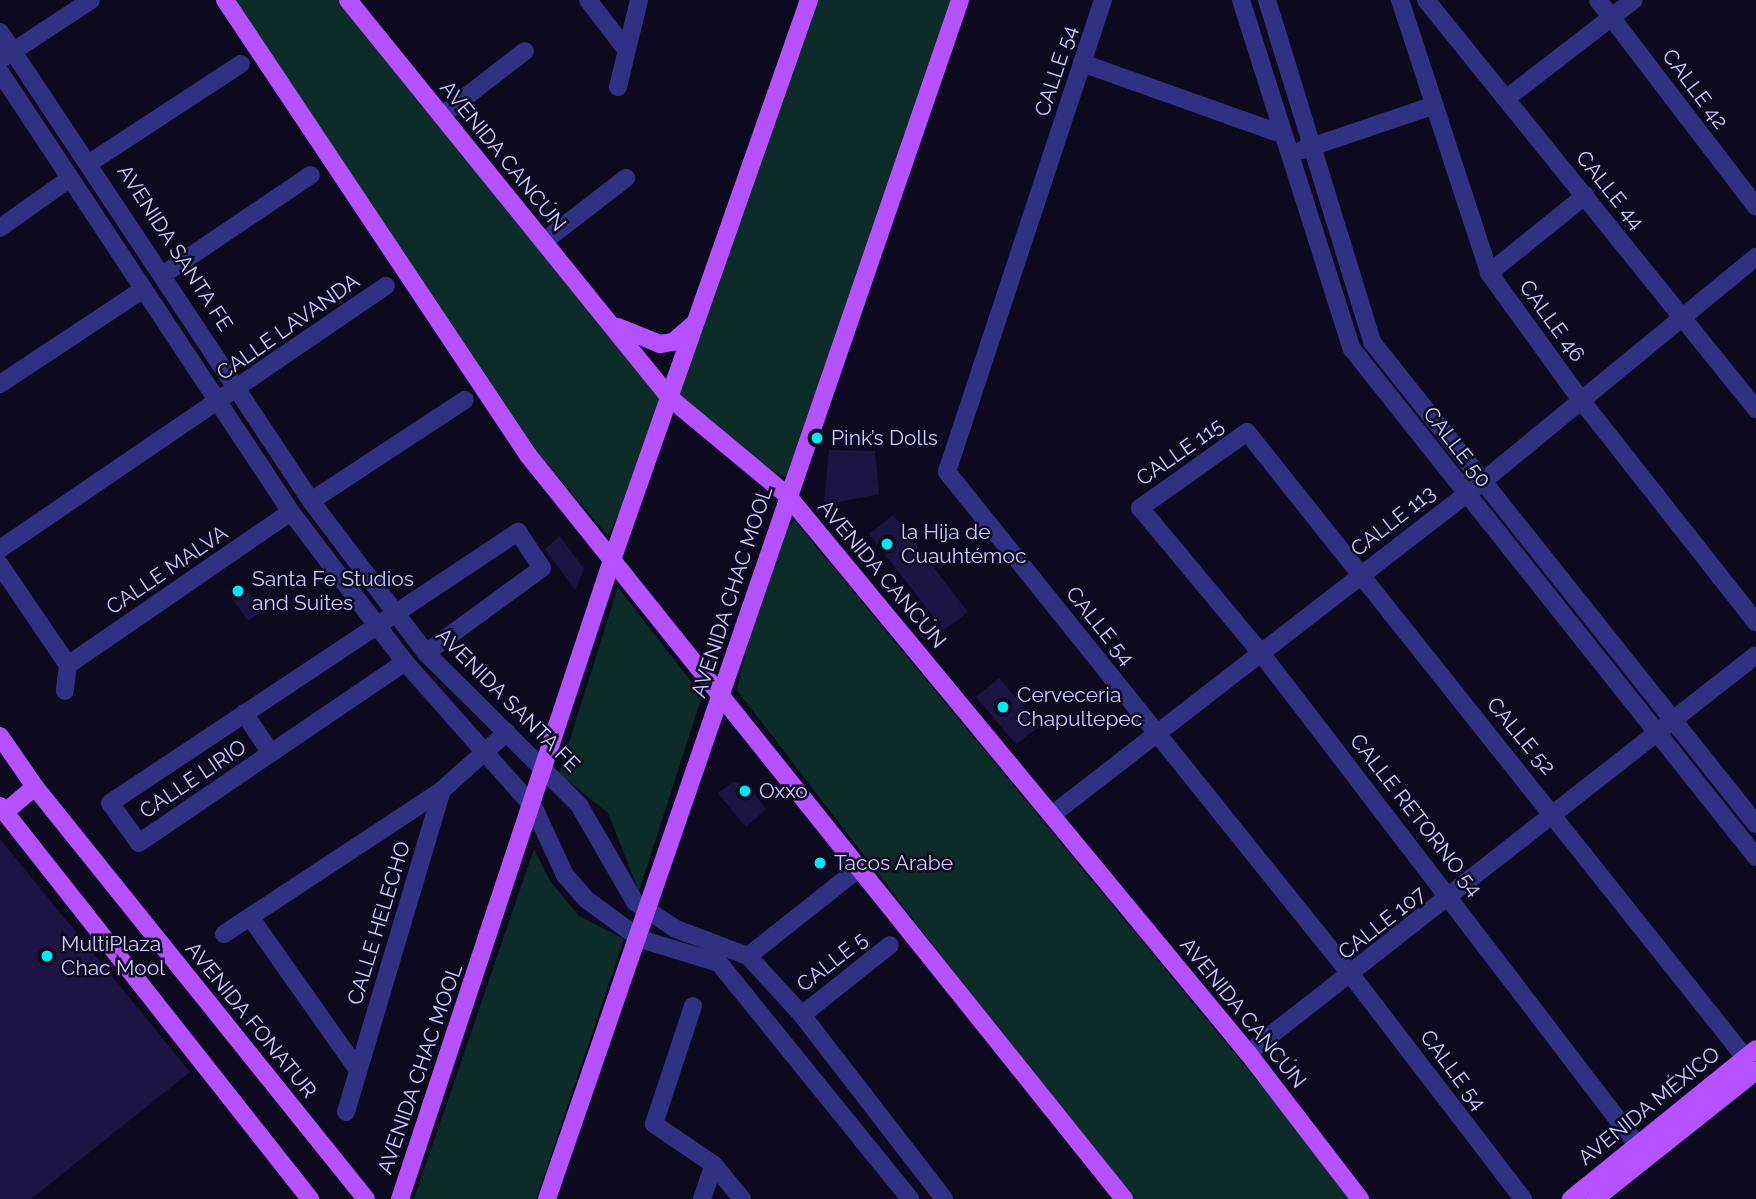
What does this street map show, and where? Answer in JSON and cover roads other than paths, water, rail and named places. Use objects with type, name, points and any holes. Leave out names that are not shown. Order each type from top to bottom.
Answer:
[{"type":"main road","points":[[225,0],[528,455],[719,693],[723,712],[862,866],[1124,1199]]},
{"type":"main road","name":"AVENIDA CANCÚN","points":[[348,0],[670,398],[787,495],[1248,1053],[1360,1199]]},
{"type":"main road","name":"AVENIDA CHAC MOOL","points":[[400,1199],[534,808],[612,559],[809,0]]},
{"type":"main road","name":"AVENIDA CHAC MOOL","points":[[719,693],[787,495],[808,447],[960,0]]},
{"type":"main road","points":[[608,321],[645,342],[660,344],[673,342],[697,321]]},
{"type":"main road","name":"AVENIDA CHAC MOOL","points":[[547,1199],[648,912],[723,712]]},
{"type":"main road","name":"AVENIDA FONATUR","points":[[0,736],[35,787],[366,1199]]},
{"type":"main road","points":[[35,787],[2,809],[310,1199]]},
{"type":"main road","name":"AVENIDA MÉXICO","points":[[1571,1199],[1642,1152],[1753,1062]]},
{"type":"main road","name":"AVENIDA MÉXICO","points":[[1595,1199],[1642,1152]]},
{"type":"street","points":[[7,55],[91,0]]},
{"type":"street","points":[[588,0],[624,47]]},
{"type":"street","points":[[618,87],[624,47],[639,0]]},
{"type":"street","name":"CALLE 54","points":[[1103,0],[947,472],[1352,976],[1523,1199]]},
{"type":"street","name":"CALLE 50","points":[[1241,0],[1352,349],[1465,495],[1756,857]]},
{"type":"street","name":"CALLE 50","points":[[1267,0],[1372,342],[1756,824]]},
{"type":"street","name":"CALLE 46","points":[[1400,0],[1489,273],[1581,400],[1756,622]]},
{"type":"street","name":"CALLE 44","points":[[1426,0],[1756,409]]},
{"type":"street","name":"CALLE 42","points":[[1598,0],[1756,206]]},
{"type":"street","points":[[1507,98],[1634,0]]},
{"type":"street","name":"AVENIDA SANTA FE","points":[[0,32],[7,55],[91,162],[311,501],[426,653],[546,770],[596,828],[621,880],[648,912],[748,956],[802,1015],[944,1199]]},
{"type":"street","points":[[441,116],[525,51]]},
{"type":"street","points":[[1082,63],[1284,135]]},
{"type":"street","points":[[91,162],[241,64]]},
{"type":"street","points":[[0,72],[217,404],[291,512],[405,662],[534,808],[565,875],[587,900],[640,939],[719,962],[910,1199]]},
{"type":"street","points":[[1290,154],[1435,104]]},
{"type":"street","points":[[164,274],[311,175]]},
{"type":"street","points":[[543,242],[626,177]]},
{"type":"street","points":[[0,228],[69,179]]},
{"type":"street","points":[[1489,273],[1586,195]]},
{"type":"street","name":"CALLE 113","points":[[1053,814],[1482,482],[1756,257]]},
{"type":"street","name":"CALLE LAVANDA","points":[[217,404],[386,286]]},
{"type":"street","points":[[0,384],[142,290]]},
{"type":"street","points":[[311,501],[464,400]]},
{"type":"street","points":[[0,549],[217,404]]},
{"type":"street","name":"CALLE 115","points":[[1140,508],[1247,432]]},
{"type":"street","name":"CALLE 52","points":[[1247,432],[1359,576],[1556,814],[1753,1062]]},
{"type":"street","name":"CALLE RETORNO 54","points":[[1140,508],[1261,653],[1451,897],[1642,1152]]},
{"type":"street","name":"CALLE MALVA","points":[[68,665],[291,512]]},
{"type":"street","name":"CALLE LIRIO","points":[[405,662],[139,844],[110,803],[393,611],[518,532],[542,568],[426,653]]},
{"type":"street","points":[[0,565],[68,665],[65,691]]},
{"type":"street","name":"CALLE 107","points":[[1248,1053],[1352,976],[1756,655]]},
{"type":"street","points":[[244,713],[271,753]]},
{"type":"street","name":"CALLE HELECHO","points":[[224,934],[442,790],[486,754],[507,732]]},
{"type":"street","name":"CALLE HELECHO","points":[[346,1112],[442,790]]},
{"type":"street","points":[[748,956],[862,866]]},
{"type":"street","name":"CALLE HELECHO","points":[[250,917],[358,1070]]},
{"type":"street","name":"CALLE 5","points":[[802,1015],[890,945]]},
{"type":"street","points":[[692,1006],[654,1124],[714,1165],[743,1199]]},
{"type":"street","points":[[702,1199],[714,1165]]},
{"type":"place","name":"Pink’s Dolls","points":[[817,438]]},
{"type":"place","name":"la Hija de Cuauhtémoc","points":[[887,544]]},
{"type":"place","name":"Santa Fe Studios and Suites","points":[[238,591]]},
{"type":"place","name":"Cerveceria Chapultepec","points":[[1003,707]]},
{"type":"place","name":"Oxxo","points":[[745,791]]},
{"type":"place","name":"Tacos Arabe","points":[[820,863]]},
{"type":"place","name":"MultiPlaza Chac Mool","points":[[47,956]]}]
